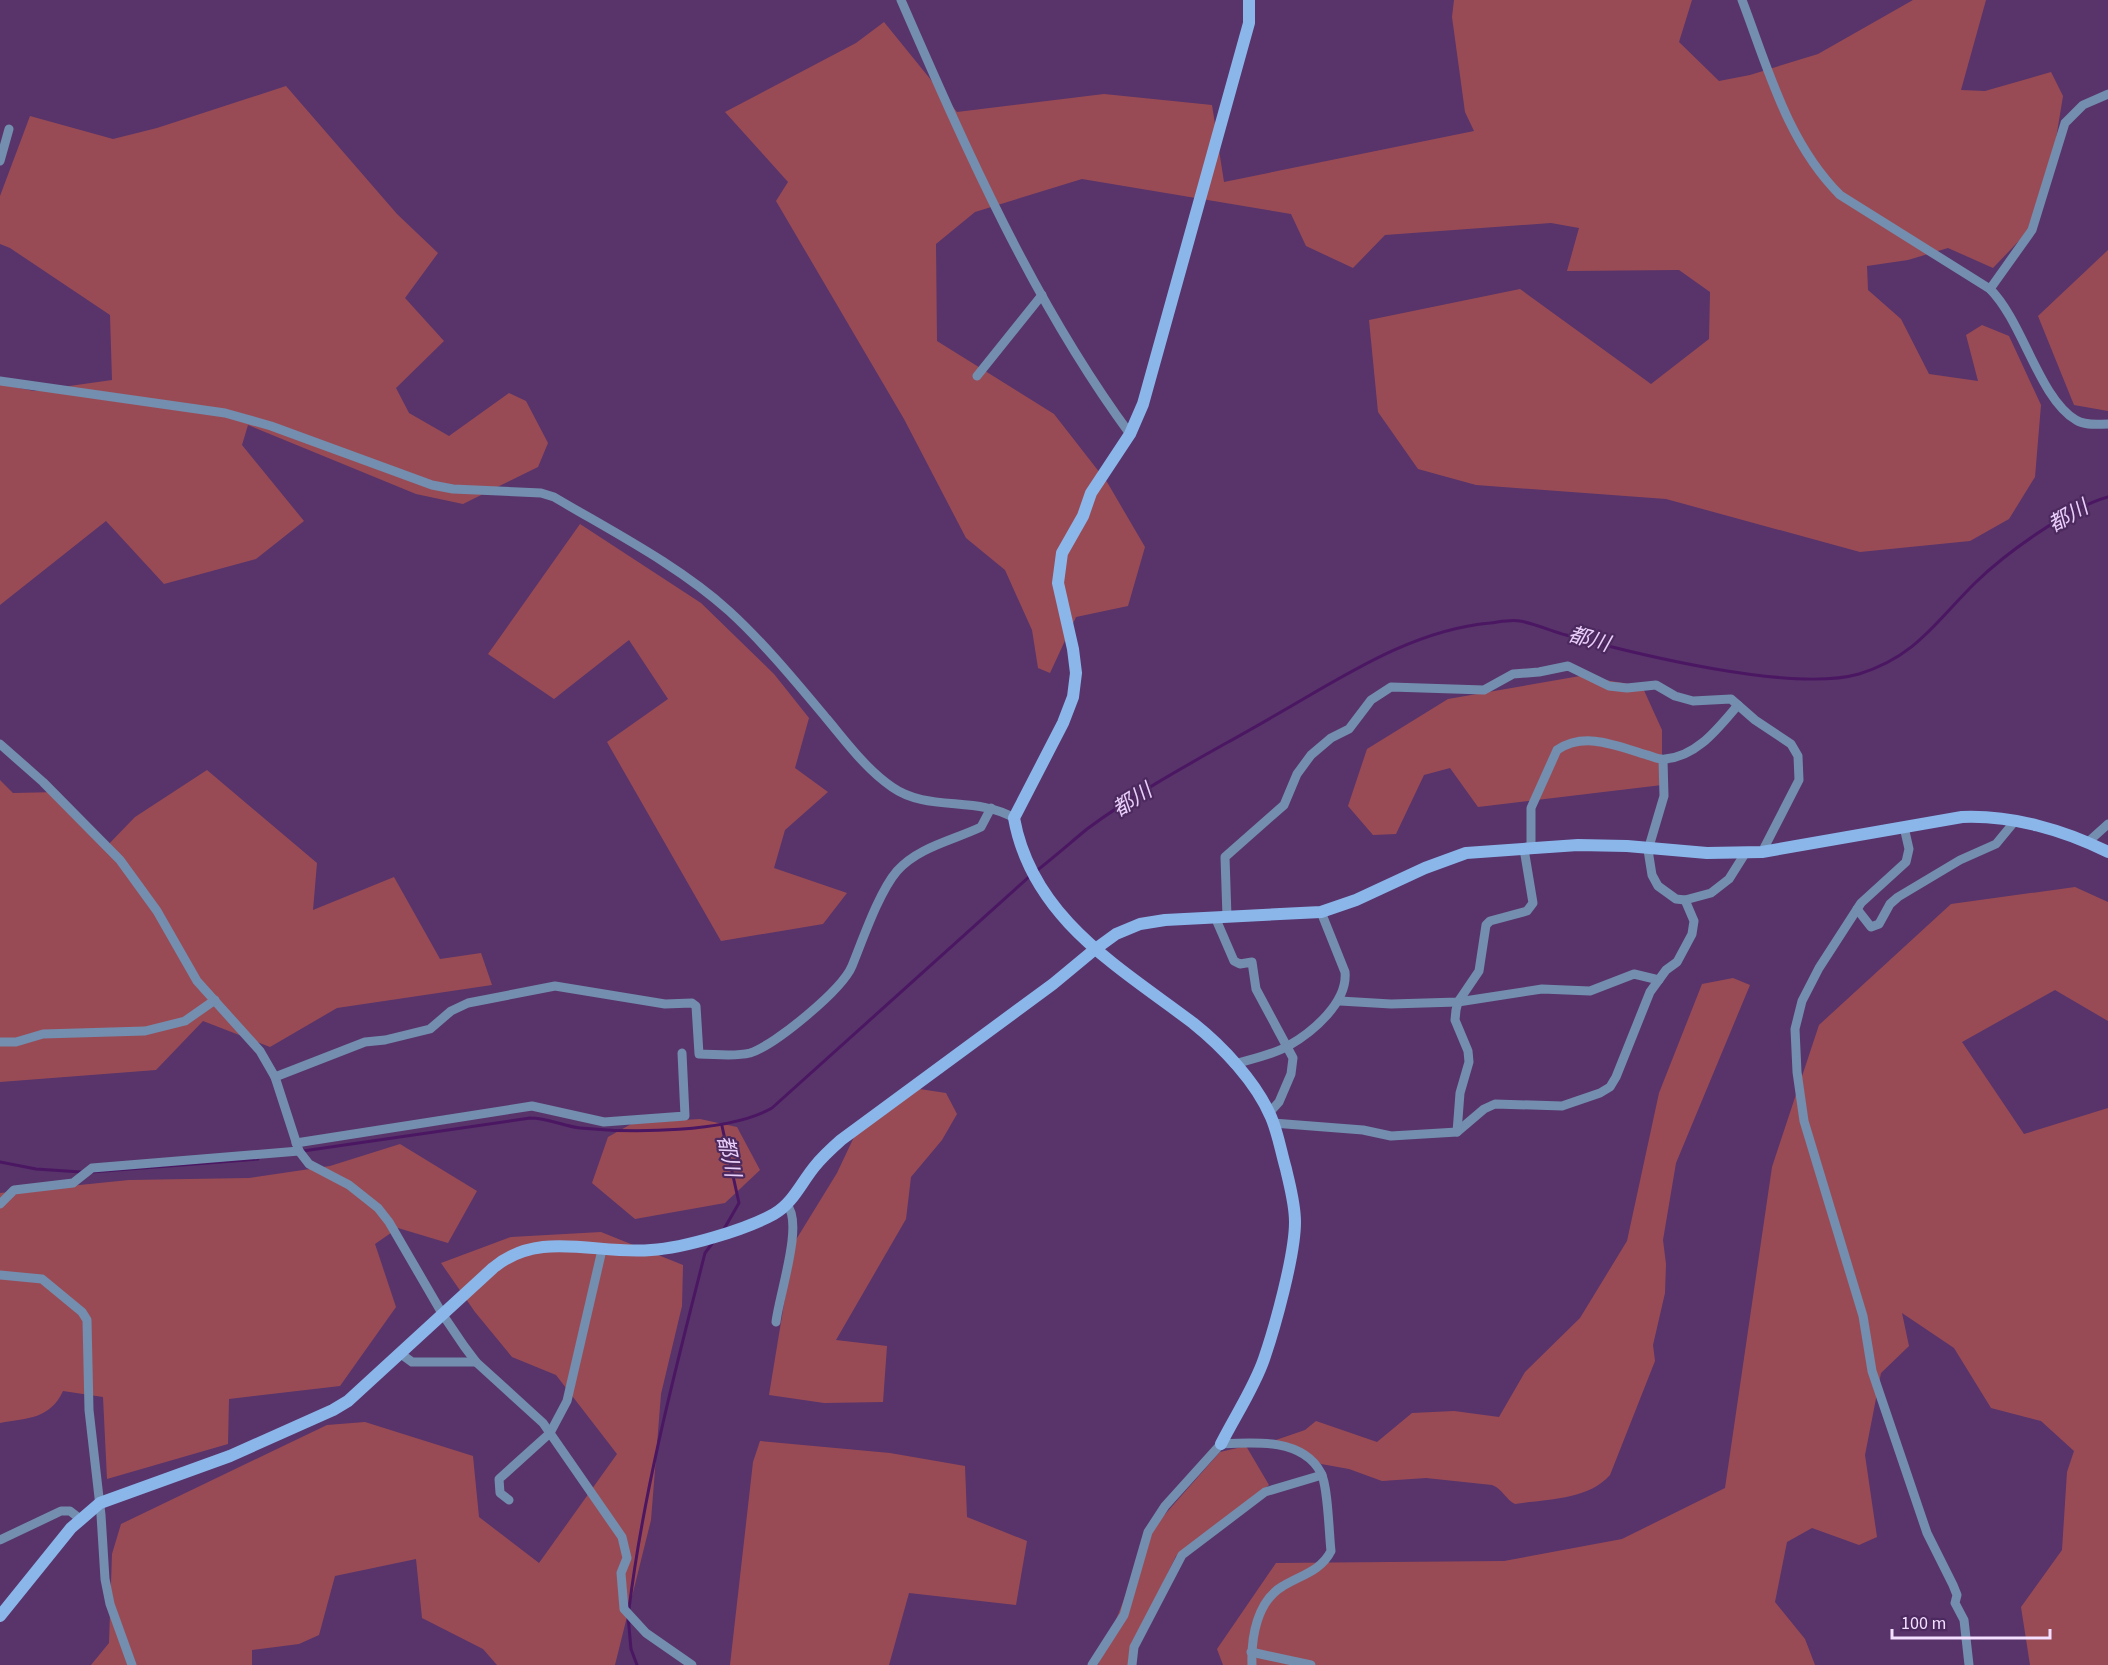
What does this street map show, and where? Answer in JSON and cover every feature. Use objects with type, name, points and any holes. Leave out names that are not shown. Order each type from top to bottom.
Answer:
[{"type":"street","points":[[901,0],[954,122],[1042,295],[1106,401],[1130,434]]},
{"type":"street","points":[[1092,1665],[1124,1615],[1148,1532],[1165,1506],[1221,1444],[1263,1361],[1293,1242],[1292,1195],[1271,1118],[1256,1090],[1234,1064],[1192,1023],[1094,950],[1036,881],[1020,847],[1014,818],[1063,723],[1073,698],[1076,673],[1073,649],[1058,583],[1062,553],[1083,516],[1090,493],[1130,434],[1143,404],[1249,23],[1249,0]]},
{"type":"street","points":[[1742,0],[1794,134],[1822,178],[1840,195],[1990,289],[2004,304],[2049,388],[2066,412],[2077,421],[2087,424],[2108,424]]},
{"type":"street","points":[[1990,289],[2032,230],[2064,123],[2083,105],[2108,94]]},
{"type":"street","points":[[0,162],[9,129]]},
{"type":"street","points":[[977,376],[1042,295]]},
{"type":"street","points":[[0,381],[225,413],[271,426],[432,485],[453,489],[541,493],[554,497],[672,568],[729,611],[795,681],[866,765],[889,785],[923,799],[991,808],[1014,818]]},
{"type":"street","points":[[1271,1118],[1291,1074],[1293,1058],[1256,989],[1252,962],[1240,964],[1234,961],[1221,917],[1225,857],[1284,805],[1296,774],[1311,755],[1331,738],[1349,729],[1371,700],[1391,687],[1484,690],[1513,674],[1568,666],[1609,686],[1627,688],[1656,685],[1675,696],[1693,701],[1731,699],[1755,720],[1791,744],[1798,756],[1799,780],[1762,852]]},
{"type":"street","points":[[1457,1132],[1460,1093],[1468,1062],[1468,1051],[1455,1020],[1458,1002],[1479,971],[1483,960],[1486,925],[1490,921],[1527,911],[1533,903],[1528,849],[1531,808],[1551,769],[1554,756],[1564,746],[1600,740],[1664,760],[1683,754],[1706,740],[1738,705]]},
{"type":"street","points":[[0,744],[43,782],[120,860],[157,911],[197,981],[260,1051],[275,1077],[298,1147],[309,1164],[349,1185],[378,1208],[389,1222],[443,1315],[476,1362],[543,1423],[622,1537],[627,1558],[621,1573],[624,1609],[646,1633],[692,1665]]},
{"type":"street","points":[[1664,760],[1664,796],[1648,850],[1652,875],[1658,886],[1676,899],[1684,900],[1719,889],[1730,879],[1746,852]]},
{"type":"street","points":[[275,1077],[365,1042],[385,1040],[430,1029],[451,1011],[468,1003],[555,986],[666,1004],[692,1003],[696,1006],[699,1054],[748,1053],[763,1048],[827,999],[841,984],[897,871],[931,847],[981,827],[991,808]]},
{"type":"street","points":[[0,1616],[79,1518],[100,1503],[230,1456],[333,1410],[348,1401],[493,1268],[516,1252],[544,1246],[649,1251],[681,1246],[756,1222],[787,1204],[814,1167],[841,1140],[1053,984],[1116,934],[1140,924],[1321,912],[1356,900],[1425,868],[1466,853],[1578,845],[1627,846],[1648,850],[1707,854],[1762,852],[1962,817],[1986,816],[2015,821],[2088,842],[2108,852]]},
{"type":"street","points":[[1857,909],[1871,927],[1879,924],[1890,904],[1898,897],[1960,860],[1996,844],[2015,821]]},
{"type":"street","points":[[2088,842],[2108,824]]},
{"type":"street","points":[[1904,827],[1909,849],[1906,862],[1879,885],[1857,909],[1819,968],[1802,1001],[1795,1029],[1804,1121],[1863,1316],[1872,1371],[1927,1533],[1957,1595],[1955,1603],[1964,1620],[1969,1665]]},
{"type":"street","points":[[1271,1118],[1392,1136],[1457,1132],[1484,1109],[1495,1104],[1562,1106],[1610,1087],[1623,1062],[1636,1022],[1659,980],[1677,962],[1692,934],[1694,921],[1684,900]]},
{"type":"street","points":[[1234,1064],[1288,1047],[1340,1001],[1346,981],[1345,972],[1321,912]]},
{"type":"street","points":[[1340,1001],[1391,1004],[1458,1002],[1542,989],[1590,991],[1634,974],[1659,980]]},
{"type":"street","points":[[0,1042],[16,1042],[43,1034],[145,1031],[185,1021],[215,1000]]},
{"type":"street","points":[[0,1204],[14,1190],[73,1183],[92,1168],[298,1147],[532,1106],[604,1122],[685,1116],[682,1053]]},
{"type":"street","points":[[776,1322],[779,1295],[794,1235],[792,1210],[787,1204]]},
{"type":"street","points":[[509,1500],[500,1493],[499,1479],[550,1433],[567,1401],[602,1250]]},
{"type":"street","points":[[0,1275],[42,1279],[82,1312],[87,1320],[89,1410],[100,1503],[105,1580],[132,1665]]},
{"type":"street","points":[[401,1354],[412,1362],[476,1362]]},
{"type":"street","points":[[1221,1444],[1263,1441],[1296,1451],[1311,1460],[1322,1475],[1331,1551],[1326,1562],[1317,1569],[1282,1586],[1264,1604],[1251,1652],[1252,1665]]},
{"type":"street","points":[[1132,1665],[1134,1647],[1182,1555],[1265,1492],[1322,1475]]},
{"type":"street","points":[[0,1540],[62,1511],[70,1511],[79,1518]]},
{"type":"street","points":[[1251,1652],[1311,1665]]},
{"type":"shaded area","points":[[1454,0],[1692,0],[1679,42],[1719,81],[1750,75],[1818,54],[1913,0],[1986,0],[1961,90],[1985,91],[2051,72],[2063,96],[2053,157],[2035,224],[1993,268],[1948,248],[1908,260],[1867,266],[1868,290],[1901,319],[1929,374],[1978,381],[1966,335],[1982,325],[2009,336],[2041,405],[2035,477],[2009,519],[1970,541],[1860,552],[1666,499],[1476,485],[1418,469],[1378,412],[1369,320],[1520,289],[1651,384],[1709,339],[1710,292],[1679,270],[1567,271],[1579,228],[1551,223],[1385,235],[1353,268],[1306,246],[1291,214],[1082,179],[975,212],[936,244],[937,341],[1054,414],[1107,482],[1145,547],[1128,606],[1076,617],[1050,673],[1038,668],[1032,630],[1005,570],[966,538],[904,419],[776,201],[788,182],[725,112],[856,43],[884,22],[957,112],[1104,94],[1212,105],[1224,182],[1474,131],[1465,112],[1452,17]]},
{"type":"shaded area","points":[[286,86],[397,214],[438,253],[405,298],[444,341],[396,388],[409,413],[449,436],[509,393],[526,401],[548,443],[538,467],[463,504],[416,494],[248,425],[242,445],[304,521],[256,559],[164,584],[106,521],[0,605],[0,384],[34,391],[112,380],[110,315],[10,248],[0,244],[0,196],[30,116],[113,139],[157,128]]},
{"type":"shaded area","points":[[2108,250],[2108,411],[2074,405],[2038,316]]},
{"type":"shaded area","points":[[580,524],[701,603],[774,674],[809,718],[795,768],[828,792],[785,830],[774,868],[847,893],[823,924],[721,941],[607,742],[668,699],[629,640],[554,699],[488,654]]},
{"type":"shaded area","points":[[1580,676],[1642,686],[1662,730],[1662,785],[1478,807],[1450,768],[1424,775],[1396,834],[1373,835],[1348,806],[1367,749],[1448,699]]},
{"type":"shaded area","points":[[207,770],[317,863],[313,910],[394,877],[440,959],[481,953],[492,985],[337,1008],[270,1047],[203,1021],[156,1070],[0,1082],[0,780],[13,793],[59,792],[104,849],[135,817]]},
{"type":"shaded area","points":[[2075,887],[2108,902],[2108,1021],[2055,990],[1962,1042],[2024,1134],[2108,1108],[2108,1665],[2030,1665],[2021,1607],[2062,1550],[2067,1472],[2074,1451],[2041,1421],[1991,1408],[1954,1348],[1902,1313],[1909,1346],[1881,1373],[1865,1455],[1877,1537],[1859,1545],[1812,1528],[1787,1542],[1775,1602],[1805,1639],[1815,1665],[1223,1665],[1217,1649],[1276,1563],[1504,1561],[1622,1539],[1725,1488],[1772,1167],[1819,1025],[1951,904]]},
{"type":"shaded area","points":[[1733,978],[1750,985],[1676,1163],[1663,1240],[1666,1264],[1665,1293],[1653,1345],[1655,1361],[1610,1475],[1601,1483],[1579,1494],[1515,1504],[1492,1485],[1426,1478],[1382,1481],[1349,1469],[1321,1464],[1308,1455],[1273,1441],[1305,1430],[1316,1421],[1377,1442],[1412,1413],[1454,1411],[1499,1417],[1525,1372],[1580,1318],[1627,1241],[1659,1093],[1702,984]]},
{"type":"shaded area","points":[[913,1088],[946,1093],[957,1114],[942,1140],[911,1177],[906,1219],[836,1340],[887,1346],[883,1402],[824,1403],[769,1395],[794,1243],[837,1173],[854,1137]]},
{"type":"shaded area","points":[[700,1119],[737,1127],[760,1170],[725,1203],[635,1219],[592,1183],[608,1137],[633,1123]]},
{"type":"shaded area","points":[[400,1144],[477,1191],[448,1243],[398,1228],[375,1244],[396,1307],[340,1386],[229,1399],[228,1444],[107,1479],[103,1397],[63,1391],[52,1407],[45,1412],[29,1418],[0,1423],[0,1193],[129,1180],[249,1178],[330,1166]]},
{"type":"shaded area","points":[[601,1232],[683,1265],[682,1306],[661,1394],[651,1520],[615,1665],[497,1665],[483,1649],[422,1618],[416,1559],[335,1576],[319,1635],[299,1644],[252,1650],[252,1665],[91,1665],[109,1643],[112,1554],[121,1524],[327,1425],[365,1422],[473,1456],[479,1517],[539,1563],[617,1454],[556,1375],[512,1357],[475,1312],[441,1263],[511,1237]]},
{"type":"shaded area","points":[[760,1441],[890,1453],[965,1466],[967,1517],[1027,1541],[1016,1605],[909,1593],[889,1665],[730,1665],[753,1462]]},
{"type":"shaded area","points":[[1246,1446],[1269,1485],[1176,1556],[1132,1647],[1130,1665],[1098,1665],[1152,1529],[1220,1452]]},
{"type":"waterway","name":"都川","points":[[1035,872],[1087,829],[1155,784],[1351,672],[1405,645],[1432,635],[1461,627],[1516,620],[1632,652],[1714,669],[1795,679],[1830,679],[1859,674],[1896,658],[1911,647],[1937,624],[1976,582],[2020,545],[2075,511],[2108,497]]},
{"type":"waterway","points":[[303,1151],[530,1118],[580,1128],[652,1130],[706,1127],[753,1116],[772,1108],[1030,876]]},
{"type":"waterway","name":"都川","points":[[722,1126],[739,1203],[724,1229]]},
{"type":"waterway","points":[[91,1172],[258,1159]]},
{"type":"waterway","points":[[0,1162],[36,1169],[81,1172]]},
{"type":"waterway","name":"都川","points":[[629,1609],[643,1519],[661,1430],[705,1253],[714,1241]]},
{"type":"waterway","name":"都川","points":[[628,1616],[631,1649],[637,1665]]}]
